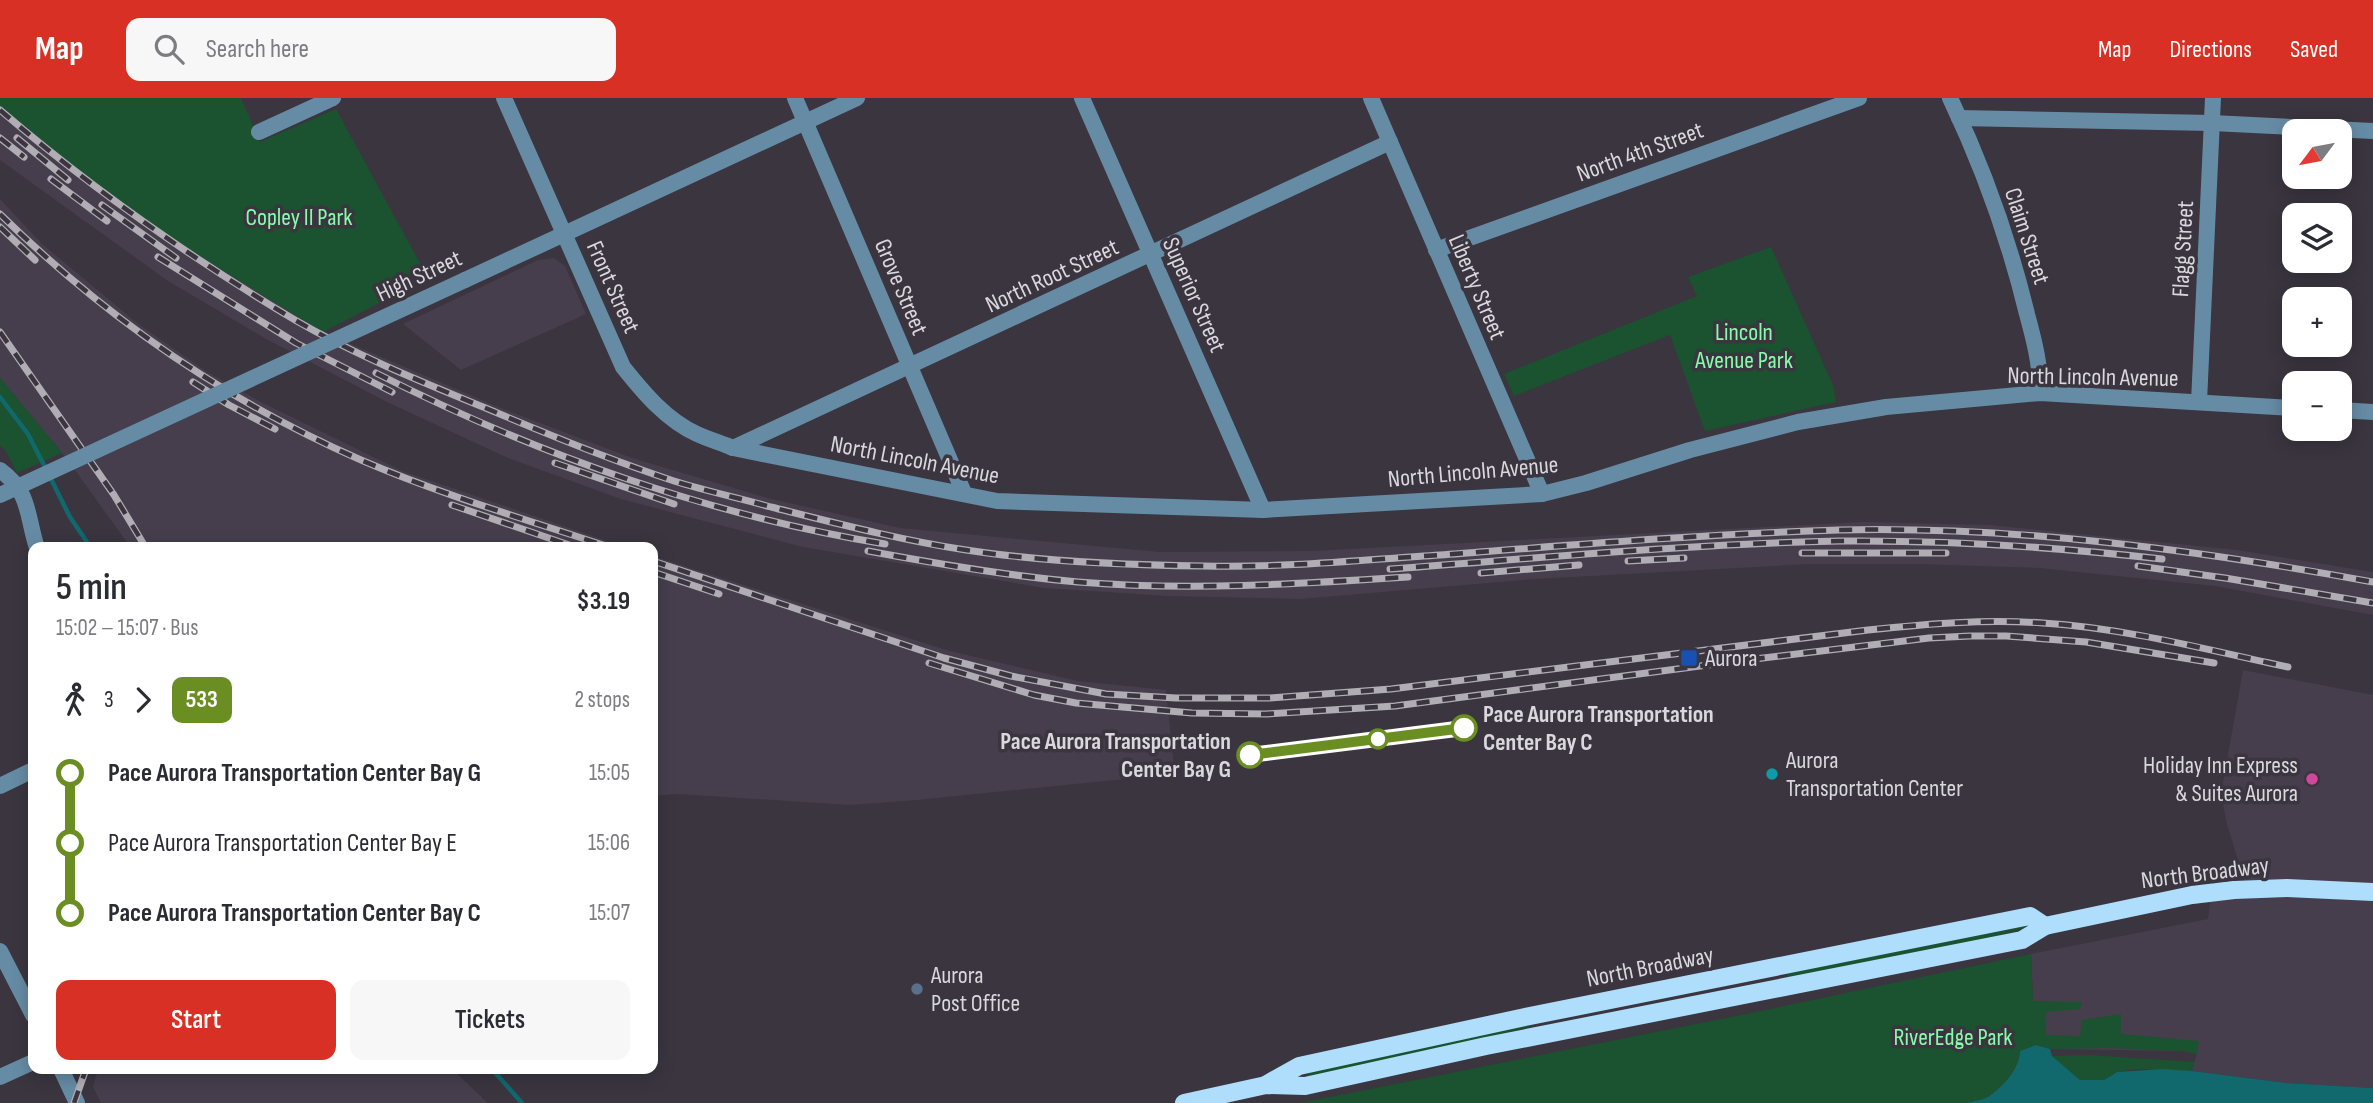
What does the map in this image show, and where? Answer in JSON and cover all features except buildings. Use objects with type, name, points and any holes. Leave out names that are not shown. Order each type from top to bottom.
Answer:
[{"type":"main road","name":"North Broadway","points":[[1184,1103],[1266,1084],[1299,1066],[1525,1017],[2030,916],[2045,926],[2192,895],[2234,890],[2287,888],[2373,892]]},
{"type":"street","points":[[259,132],[333,98]]},
{"type":"street","name":"Front Street","points":[[505,98],[623,367],[641,390],[667,415],[694,433],[733,448]]},
{"type":"street","name":"Grove Street","points":[[795,98],[964,493]]},
{"type":"street","name":"High Street","points":[[0,495],[857,98]]},
{"type":"street","name":"Superior Street","points":[[1082,98],[1263,510]]},
{"type":"street","name":"Liberty Street","points":[[1371,98],[1542,494]]},
{"type":"street","name":"North 4th Street","points":[[1436,250],[1859,98]]},
{"type":"street","name":"Claim Street","points":[[1950,98],[2009,247],[2034,343],[2040,393]]},
{"type":"street","name":"Flagg Street","points":[[2199,402],[2213,98]]},
{"type":"street","points":[[1959,118],[2373,131]]},
{"type":"street","name":"North Root Street","points":[[733,448],[1390,142]]},
{"type":"street","name":"North Lincoln Avenue","points":[[733,448],[997,501],[1263,510],[1542,494],[1690,450],[1798,422],[1886,407],[2040,393],[2282,407]]},
{"type":"street","points":[[2352,411],[2373,412]]},
{"type":"street","points":[[0,470],[21,489],[35,542]]},
{"type":"street","points":[[0,786],[28,772]]},
{"type":"street","points":[[0,951],[28,1005]]},
{"type":"street","points":[[0,1077],[28,1064]]},
{"type":"street","points":[[63,1074],[77,1103]]},
{"type":"shaded area","points":[[0,108],[89,181],[158,229],[323,332],[498,407],[632,458],[767,498],[900,528],[1160,552],[1312,551],[1863,522],[1989,525],[2237,550],[2373,572],[2373,615],[2215,586],[2039,568],[1917,564],[1811,564],[1534,579],[1301,599],[1167,596],[1044,588],[803,547],[621,499],[508,458],[387,402],[268,340],[168,281],[0,160]]},
{"type":"shaded area","points":[[0,199],[42,244],[137,323],[207,372],[263,403],[402,471],[610,542],[127,542],[67,459],[0,378]]},
{"type":"shaded area","points":[[554,258],[565,266],[586,314],[461,370],[403,324],[538,260]]},
{"type":"shaded area","points":[[658,558],[946,650],[1078,681],[1166,690],[1175,774],[850,805],[678,794],[658,796]]},
{"type":"shaded area","points":[[2243,670],[2373,695],[2373,1088],[2287,1083],[2192,1071],[2197,1054],[2183,1051],[2050,1049],[2033,1001],[2031,954],[2208,919],[2211,895],[2247,890],[2221,794]]},
{"type":"shaded area","points":[[97,1074],[457,1074],[488,1103],[101,1103],[93,1087]]},
{"type":"green space","name":"Copley II Park","points":[[0,98],[241,98],[260,142],[336,109],[428,278],[323,332],[197,254],[116,199],[37,140],[0,108]]},
{"type":"green space","name":"Lincoln Avenue Park","points":[[1771,247],[1833,385],[1836,402],[1705,431],[1670,335],[1514,396],[1504,374],[1697,296],[1688,277]]},
{"type":"green space","points":[[0,378],[62,453],[17,473],[0,445]]},
{"type":"green space","points":[[2025,926],[1983,940],[1788,978],[1786,973]]},
{"type":"green space","name":"RiverEdge Park","points":[[2031,954],[2033,1001],[2082,1002],[2080,1009],[2045,1012],[2046,1035],[2080,1036],[2082,1020],[2121,1014],[2121,1034],[2199,1041],[2197,1054],[2109,1048],[2050,1049],[2036,1045],[2021,1051],[2014,1070],[1994,1093],[1966,1103],[1300,1103],[1756,1012]]},
{"type":"green space","points":[[1532,1024],[1484,1039],[1308,1078],[1307,1073]]},
{"type":"green space","points":[[2089,1055],[2195,1062],[2192,1071],[2139,1069],[2117,1072],[2104,1080],[2080,1080],[2051,1056]]},
{"type":"water","points":[[2036,1045],[2050,1049],[2052,1056],[2080,1080],[2104,1080],[2117,1072],[2162,1069],[2192,1071],[2287,1083],[2373,1088],[2373,1103],[1966,1103],[1994,1093],[2014,1070],[2020,1051]]},
{"type":"waterway","points":[[0,397],[28,434],[46,469]]},
{"type":"waterway","points":[[50,477],[70,517],[87,542]]},
{"type":"waterway","points":[[496,1074],[522,1103]]},
{"type":"railway","points":[[0,110],[106,195],[180,247],[295,320],[366,357],[557,438],[674,481],[819,519],[917,541],[966,550],[1054,560],[1144,565],[1262,566],[1739,534],[1906,530],[2108,542],[2373,582]]},
{"type":"railway","points":[[0,138],[24,157]]},
{"type":"railway","points":[[17,138],[68,180]]},
{"type":"railway","points":[[51,179],[107,221]]},
{"type":"railway","points":[[102,205],[176,258]]},
{"type":"railway","points":[[0,214],[40,252],[125,322],[169,354],[262,411],[311,437],[392,473],[593,542]]},
{"type":"railway","points":[[0,227],[35,260]]},
{"type":"railway","points":[[158,257],[296,343],[392,392]]},
{"type":"railway","points":[[0,332],[114,495],[142,542]]},
{"type":"railway","points":[[376,373],[498,430],[624,478],[754,516],[885,544]]},
{"type":"railway","points":[[193,382],[275,429]]},
{"type":"railway","points":[[555,463],[674,504]]},
{"type":"railway","points":[[452,505],[560,542]]},
{"type":"railway","points":[[1390,569],[1671,548],[1840,541],[2001,545],[2162,559]]},
{"type":"railway","points":[[868,551],[999,573],[1119,585],[1243,586],[1408,577]]},
{"type":"railway","points":[[1802,553],[1946,553]]},
{"type":"railway","points":[[1628,561],[1684,558]]},
{"type":"railway","points":[[658,563],[944,658],[1011,676],[1106,694],[1176,698],[1270,698],[1391,689],[1868,630],[1977,622],[2043,623],[2105,630],[2166,640],[2288,667]]},
{"type":"railway","points":[[1481,573],[1579,565]]},
{"type":"railway","points":[[2138,566],[2373,603]]},
{"type":"railway","points":[[658,574],[719,594]]},
{"type":"railway","points":[[929,663],[1034,695],[1076,703],[1192,713],[1266,714],[1395,706],[1929,638],[2006,636],[2086,642],[2214,663]]},
{"type":"railway","points":[[74,1103],[84,1074]]},
{"type":"bus line","name":"533","points":[[1250,755],[1464,728]]},
{"type":"place","name":"Aurora","points":[[1689,658]]},
{"type":"place","name":"Pace Aurora Transportation Center Bay C","points":[[1464,728]]},
{"type":"place","name":"Pace Aurora Transportation Center Bay G","points":[[1250,755]]},
{"type":"place","name":"Aurora Transportation Center","points":[[1772,774]]},
{"type":"place","name":"Holiday Inn Express & Suites Aurora","points":[[2312,779]]},
{"type":"place","name":"Aurora Post Office","points":[[917,989]]}]
